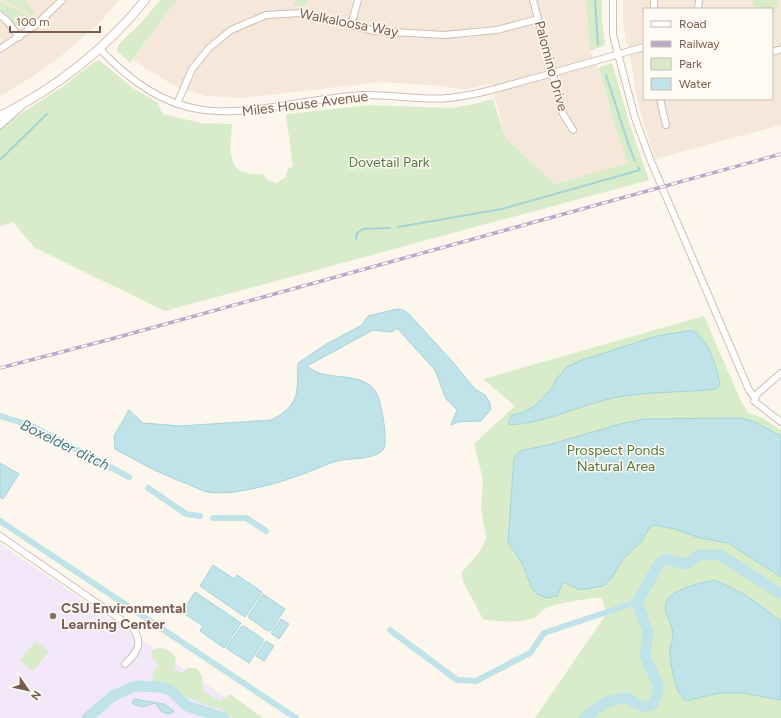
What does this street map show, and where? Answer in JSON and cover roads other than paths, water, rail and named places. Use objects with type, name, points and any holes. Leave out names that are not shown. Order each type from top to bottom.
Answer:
[{"type":"main road","points":[[0,116],[26,102],[66,75],[99,48],[145,0]]},
{"type":"street","points":[[0,49],[37,24],[62,0]]},
{"type":"street","points":[[351,25],[358,0]]},
{"type":"street","name":"Palomino Drive","points":[[533,0],[563,114],[573,130]]},
{"type":"street","points":[[613,0],[613,35],[635,118],[650,159],[748,390],[755,398],[756,404],[781,422]]},
{"type":"street","name":"Walkaloosa Way","points":[[177,104],[192,69],[209,48],[231,30],[266,15],[300,13],[375,31],[444,35],[497,30],[538,19]]},
{"type":"street","points":[[0,15],[8,21],[19,37]]},
{"type":"street","name":"Miles House Avenue","points":[[99,48],[135,82],[150,92],[177,104],[202,110],[227,112],[257,110],[363,95],[446,98],[483,92],[643,47]]},
{"type":"street","points":[[660,100],[666,125]]},
{"type":"street","points":[[0,125],[26,102]]},
{"type":"street","points":[[755,398],[760,391],[781,373]]},
{"type":"street","points":[[0,536],[133,628],[140,642],[139,649],[125,664]]},
{"type":"water","points":[[397,309],[408,313],[475,389],[485,395],[490,403],[491,409],[481,421],[458,422],[451,425],[457,410],[446,399],[435,370],[397,328],[392,332],[373,330],[307,366],[324,374],[354,378],[363,381],[371,386],[377,394],[385,431],[385,446],[383,450],[374,456],[334,462],[301,475],[260,487],[219,493],[203,491],[169,477],[115,449],[114,436],[129,410],[143,423],[180,426],[271,420],[288,409],[295,397],[298,382],[298,363],[325,345],[362,325],[368,316]]},
{"type":"water","points":[[693,330],[708,347],[711,354],[720,384],[717,389],[652,393],[613,398],[548,418],[522,424],[509,425],[509,420],[512,415],[522,413],[535,406],[553,387],[557,378],[567,367],[582,360],[657,336]]},
{"type":"water","points":[[740,418],[755,422],[781,436],[781,577],[728,543],[700,538],[675,529],[655,525],[649,528],[642,541],[622,560],[612,578],[603,586],[580,590],[563,582],[557,596],[546,598],[537,594],[532,588],[522,563],[508,542],[514,458],[520,451],[552,444],[620,424],[644,419]]},
{"type":"water","points":[[0,463],[19,474],[3,499],[0,497]]},
{"type":"water","points":[[213,565],[234,579],[237,575],[262,592],[245,617],[200,586]]},
{"type":"water","points":[[715,580],[744,594],[781,621],[781,700],[743,693],[718,693],[686,701],[679,692],[674,678],[670,656],[673,635],[665,608],[666,604],[671,595],[676,592],[690,586]]},
{"type":"water","points":[[195,592],[241,623],[224,648],[200,631],[203,626],[182,612]]},
{"type":"water","points":[[263,594],[285,609],[271,630],[268,631],[249,618],[249,615]]},
{"type":"water","points":[[281,619],[289,624],[279,639],[271,633]]},
{"type":"water","points":[[244,626],[263,639],[263,642],[249,663],[226,648],[241,627]]},
{"type":"water","points":[[266,641],[274,646],[264,661],[256,656]]},
{"type":"water","points":[[134,699],[164,704],[174,711],[170,714],[162,712],[155,703],[142,707],[132,703]]},
{"type":"waterway","points":[[595,0],[598,45]]},
{"type":"waterway","points":[[606,75],[635,161]]},
{"type":"waterway","points":[[0,160],[47,114]]},
{"type":"waterway","points":[[398,227],[502,209],[640,170],[638,167]]},
{"type":"waterway","points":[[356,239],[357,233],[363,229],[390,228]]},
{"type":"waterway","name":"Boxelder ditch","points":[[0,416],[30,425],[129,477]]},
{"type":"waterway","name":"Boxelder ditch","points":[[148,488],[186,514],[200,516]]},
{"type":"waterway","name":"Boxelder ditch","points":[[213,518],[246,518],[266,531]]},
{"type":"waterway","points":[[0,521],[296,718]]},
{"type":"waterway","name":"Boxelder ditch","points":[[584,718],[604,704],[615,699],[628,698],[634,703],[644,707],[653,704],[658,692],[658,684],[645,657],[648,632],[637,602],[659,564],[666,559],[685,564],[700,555],[720,555],[781,594]]},
{"type":"waterway","name":"Boxelder ditch","points":[[390,630],[457,680],[476,681],[530,653],[544,633],[637,602]]},
{"type":"waterway","points":[[87,718],[113,696],[135,686],[160,687],[170,690],[187,706],[224,718]]},
{"type":"railway","points":[[0,368],[115,338],[781,154]]},
{"type":"place","name":"CSU Environmental Learning Center","points":[[53,616]]},
{"type":"park label","name":"Dovetail Park","points":[[389,162]]},
{"type":"park label","name":"Prospect Ponds Natural Area","points":[[616,458]]}]
